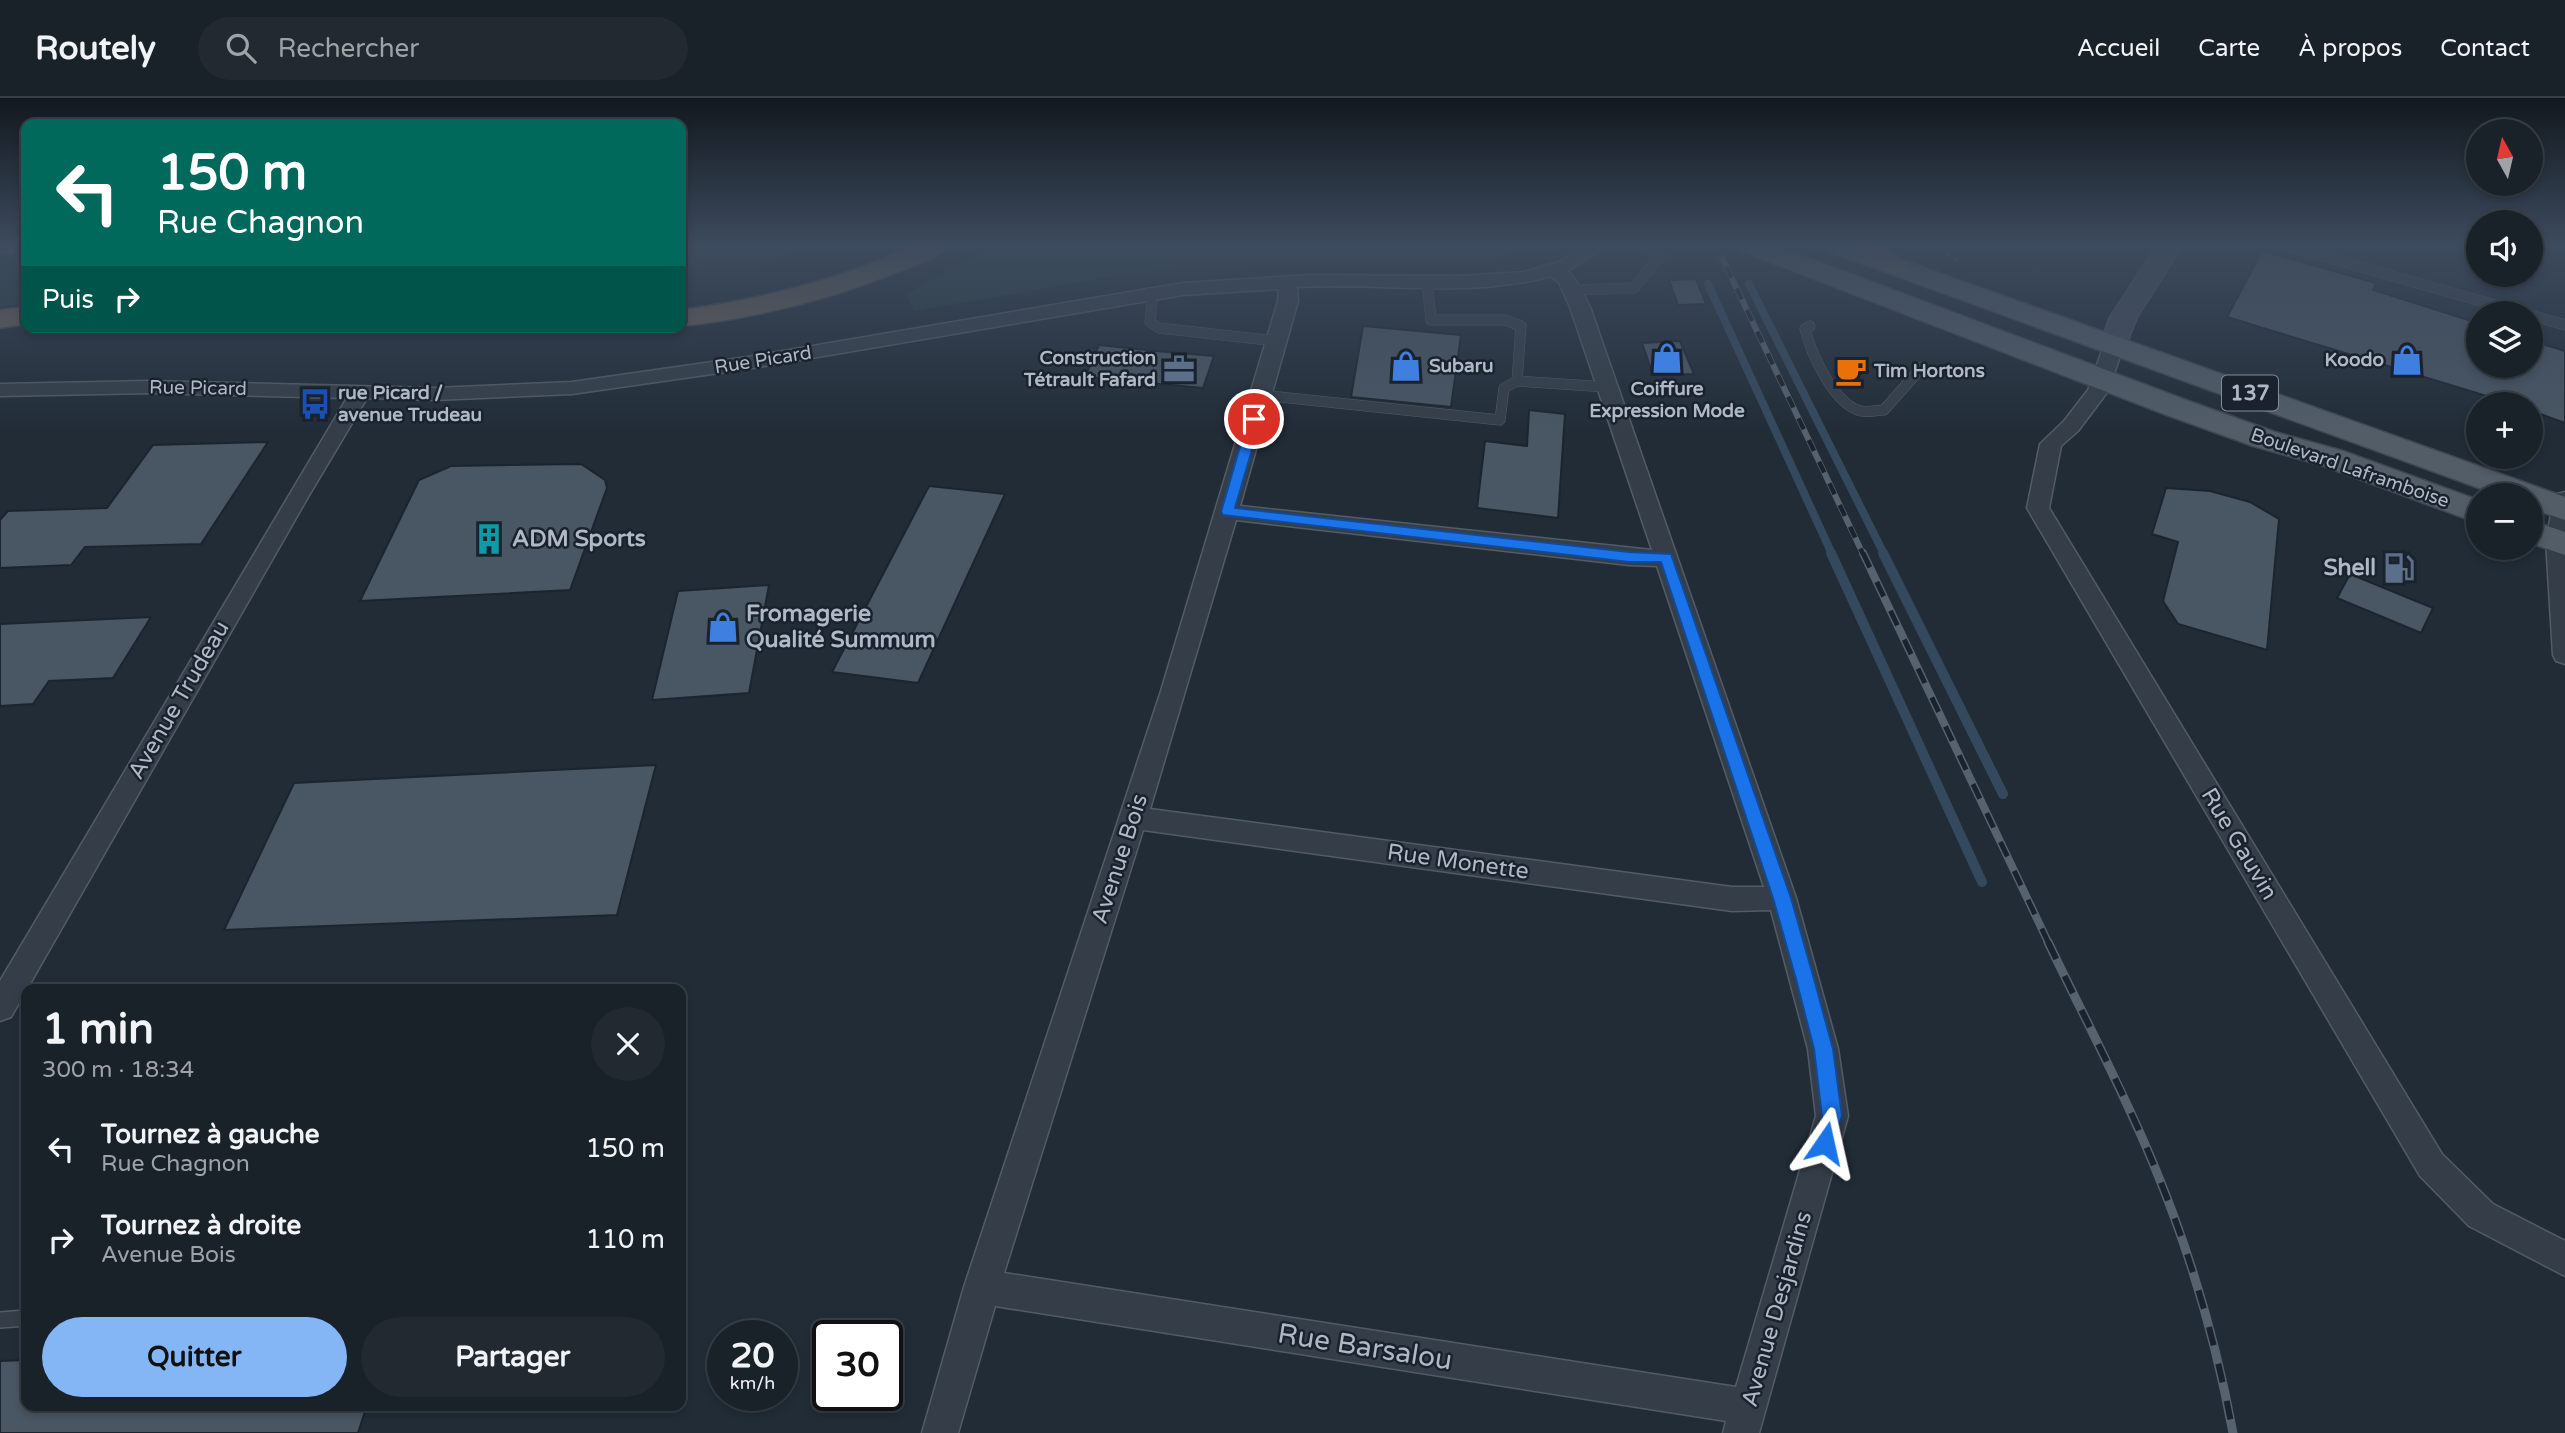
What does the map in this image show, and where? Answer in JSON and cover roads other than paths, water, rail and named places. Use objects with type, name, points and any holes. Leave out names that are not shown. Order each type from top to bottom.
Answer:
[{"type":"highway","points":[[686,317],[753,307]]},
{"type":"highway","points":[[0,319],[21,317]]},
{"type":"main road","name":"Boulevard Laframboise","points":[[1913,307],[2264,439],[2332,458],[2466,508]]},
{"type":"main road","name":"Boulevard Laframboise","points":[[2009,307],[2494,483]]},
{"type":"main road","name":"Boulevard Laframboise","points":[[2543,499],[2564,505]]},
{"type":"street","name":"Rue Picard","points":[[0,390],[162,387],[361,393],[496,393],[598,386],[1067,307]]},
{"type":"street","name":"Avenue Bois","points":[[940,1433],[981,1286],[1134,818],[1228,512],[1286,307]]},
{"type":"street","name":"Avenue Desjardins","points":[[1579,307],[1782,898],[1823,1049],[1832,1116],[1745,1420]]},
{"type":"street","points":[[2114,345],[2123,318],[2130,307]]},
{"type":"street","name":"Rue Gauvin","points":[[2114,345],[2098,391],[2071,426],[2051,444],[2038,508],[2431,1165],[2481,1215],[2565,1259]]},
{"type":"street","name":"Avenue Trudeau","points":[[0,1008],[304,485],[361,393]]},
{"type":"street","points":[[2564,505],[2551,539],[2565,655]]},
{"type":"street","points":[[1228,512],[1629,557],[1666,558]]},
{"type":"street","name":"Rue Monette","points":[[1134,818],[1732,899],[1782,898]]},
{"type":"street","name":"Rue Barsalou","points":[[981,1286],[1745,1420]]},
{"type":"lane","points":[[1151,307],[1150,322],[1155,327],[1276,341]]},
{"type":"lane","points":[[1430,307],[1432,320],[1506,320],[1520,324],[1522,330],[1517,381]]},
{"type":"lane","points":[[2543,318],[2564,322]]},
{"type":"lane","points":[[1810,326],[1805,329],[1807,338],[1829,381],[1843,402],[1861,411],[1884,410],[1922,367]]},
{"type":"lane","points":[[1261,395],[1500,420],[1504,388],[1517,381],[1607,387]]},
{"type":"lane","points":[[0,1320],[21,1318]]},
{"type":"waterway","points":[[1719,307],[1832,554]]},
{"type":"waterway","points":[[1761,307],[1884,554]]},
{"type":"waterway","points":[[1831,553],[1982,882]]},
{"type":"waterway","points":[[1883,553],[2003,794]]},
{"type":"railway","points":[[1746,307],[1863,554]]},
{"type":"railway","points":[[1863,553],[2049,944]]},
{"type":"railway","points":[[2048,942],[2128,1107],[2166,1196],[2200,1296],[2233,1433]]},
{"type":"place","name":"Coiffure Expression Mode","points":[[1667,358]]},
{"type":"place","name":"Koodo","points":[[2407,360]]},
{"type":"place","name":"Subaru","points":[[1406,366]]},
{"type":"place","name":"Construction Tétrault Fafard","points":[[1179,369]]},
{"type":"place","name":"Tim Hortons","points":[[1851,371]]},
{"type":"place","name":"rue Picard / avenue Trudeau","points":[[315,404]]},
{"type":"place","name":"ADM Sports","points":[[489,539]]},
{"type":"place","name":"Shell","points":[[2399,568]]},
{"type":"place","name":"Fromagerie Qualité Summum","points":[[723,627]]}]
